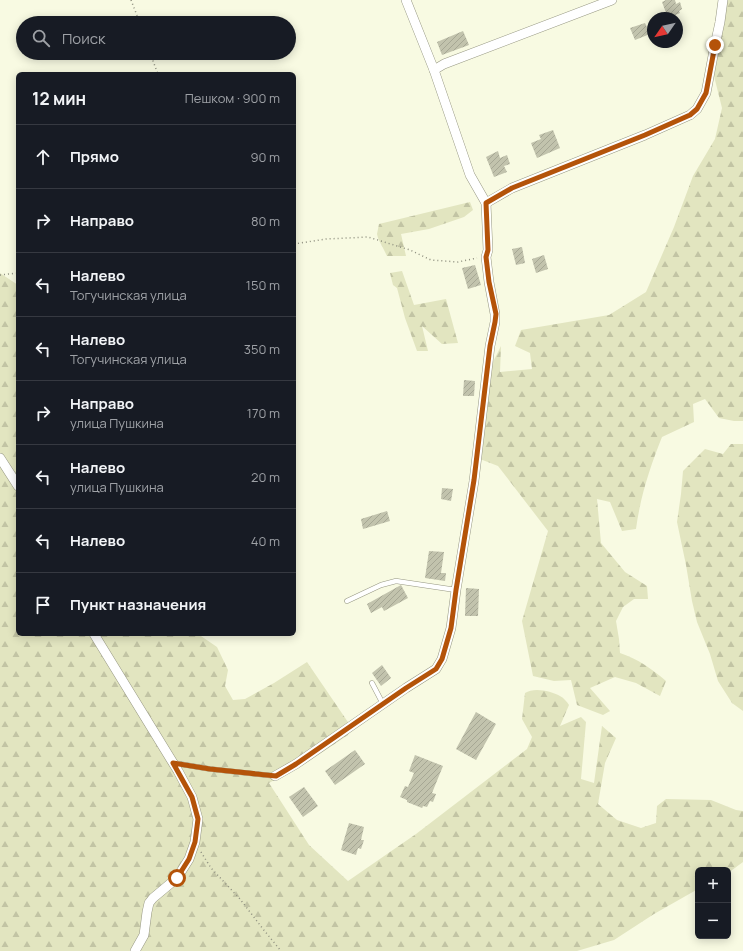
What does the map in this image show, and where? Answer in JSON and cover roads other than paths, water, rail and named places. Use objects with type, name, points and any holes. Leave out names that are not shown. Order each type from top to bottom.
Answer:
[{"type":"street","points":[[276,776],[436,669],[442,659],[451,628],[474,480],[490,346],[496,314],[489,282],[486,257],[488,250],[486,203],[470,175],[434,70],[406,0]]},
{"type":"street","points":[[434,70],[444,64],[612,0]]},
{"type":"street","points":[[486,203],[512,188],[638,138],[690,115],[697,109],[706,93],[723,0]]},
{"type":"street","points":[[0,458],[16,483]]},
{"type":"street","points":[[95,636],[173,763],[192,797],[198,819],[195,842],[189,859],[177,878],[149,903],[144,935],[135,951]]},
{"type":"lane","points":[[347,601],[381,585],[396,581],[456,590]]},
{"type":"lane","points":[[372,683],[383,704]]},
{"type":"lane","points":[[173,763],[210,769],[276,776]]}]
